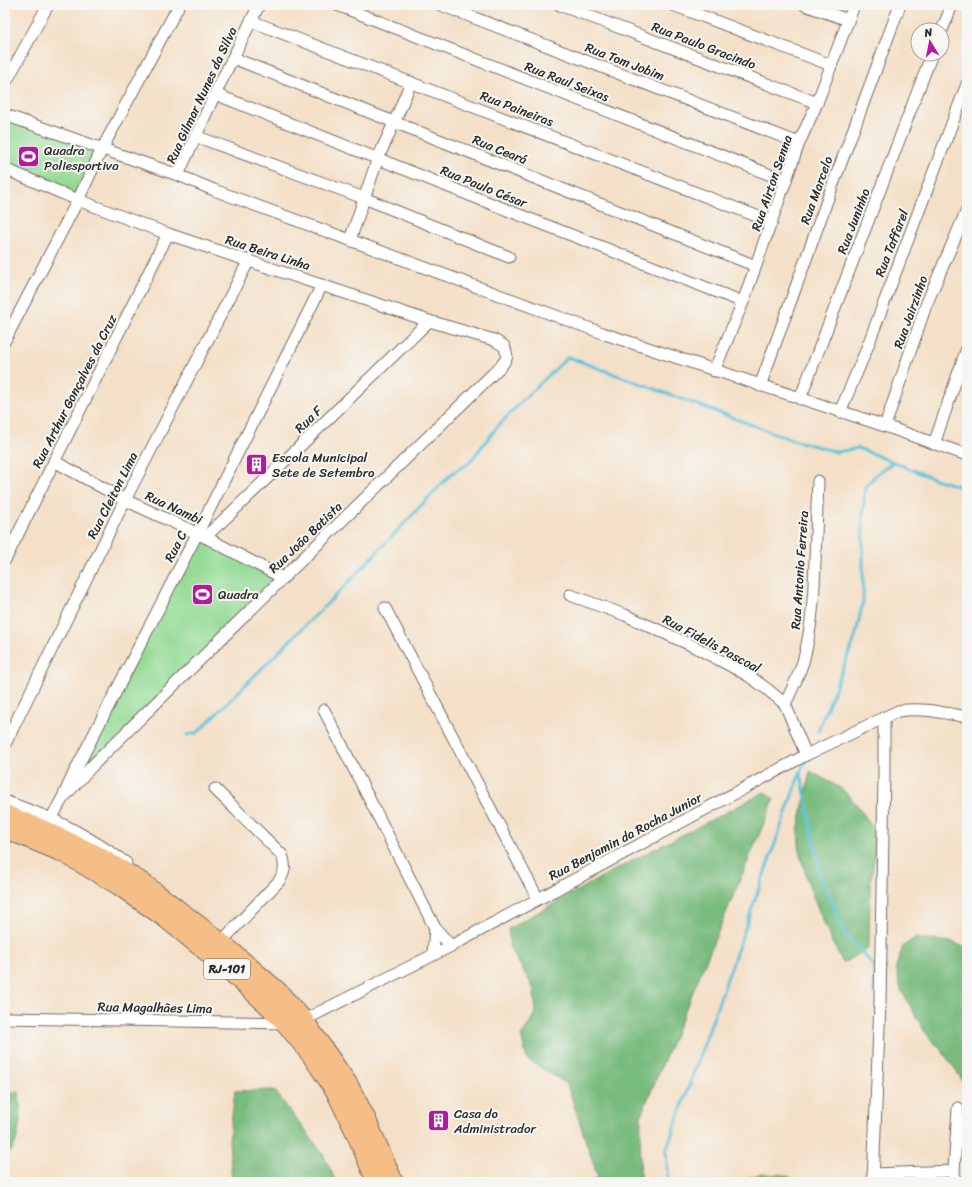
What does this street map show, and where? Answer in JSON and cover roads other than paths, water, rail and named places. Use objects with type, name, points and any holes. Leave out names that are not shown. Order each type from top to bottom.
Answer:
[{"type":"main road","name":"RJ-101","points":[[5,814],[40,828],[98,855],[142,882],[221,942],[277,990],[304,1020],[350,1085],[394,1182]]},
{"type":"main road","name":"RJ-101","points":[[5,829],[63,853],[119,886],[166,919],[214,958],[265,1003],[285,1023],[310,1054],[335,1091],[355,1132],[376,1182]]},
{"type":"street","points":[[5,84],[48,5]]},
{"type":"street","points":[[5,340],[78,200],[102,149],[179,5]]},
{"type":"street","name":"Rua Gilmar Nunes da Silva","points":[[178,175],[215,94],[259,5]]},
{"type":"street","name":"Rua Raul Seixas","points":[[337,5],[786,182]]},
{"type":"street","name":"Rua Tom Jobim","points":[[441,5],[799,143]]},
{"type":"street","name":"Rua Paulo Gracindo","points":[[560,5],[817,103]]},
{"type":"street","points":[[674,5],[831,65]]},
{"type":"street","points":[[805,5],[848,20]]},
{"type":"street","name":"Rua Airton Senna","points":[[714,371],[743,302],[799,143],[817,103],[854,5]]},
{"type":"street","name":"Rua Marcelo","points":[[760,386],[900,5]]},
{"type":"street","points":[[945,22],[952,5]]},
{"type":"street","name":"Rua Paineiras","points":[[251,21],[772,222]]},
{"type":"street","name":"Rua Ceará","points":[[233,58],[395,121],[756,266]]},
{"type":"street","name":"Rua Juninho","points":[[800,399],[929,62]]},
{"type":"street","points":[[350,240],[378,158],[411,82]]},
{"type":"street","name":"Rua Taffarel","points":[[840,412],[967,84]]},
{"type":"street","name":"Rua Paulo César","points":[[215,94],[743,302]]},
{"type":"street","points":[[5,115],[178,175],[214,190],[605,334],[885,426],[967,455]]},
{"type":"street","points":[[195,136],[364,198],[508,257]]},
{"type":"street","name":"Rua Beira Linha","points":[[5,169],[78,200],[168,234],[429,321],[494,340],[504,346],[508,354],[507,359],[502,365]]},
{"type":"street","name":"Rua Jairzinho","points":[[885,426],[926,305],[967,210]]},
{"type":"street","name":"Rua Arthur Gonçalves da Cruz","points":[[5,560],[168,234]]},
{"type":"street","name":"Rua Cleiton Lima","points":[[5,744],[125,500],[249,260]]},
{"type":"street","name":"Rua C","points":[[51,819],[74,773],[201,536],[322,285]]},
{"type":"street","name":"Rua F","points":[[201,536],[230,514],[429,321]]},
{"type":"street","points":[[934,444],[967,348]]},
{"type":"street","name":"Rua Joāo Batista","points":[[62,799],[92,766],[502,365]]},
{"type":"street","name":"Rua Nambi","points":[[54,461],[125,500],[201,536],[283,578]]},
{"type":"street","name":"Rua Antonio Ferreira","points":[[785,704],[803,662],[812,614],[818,481]]},
{"type":"street","name":"Rua Fidelis Pascoal","points":[[570,594],[625,615],[692,646],[729,665],[767,689],[785,704],[806,755]]},
{"type":"street","points":[[385,608],[538,898]]},
{"type":"street","name":"Rua Benjamin da Rocha Junior","points":[[304,1020],[451,946],[806,755],[884,717],[898,711],[923,709],[967,717]]},
{"type":"street","points":[[324,710],[435,928],[451,946]]},
{"type":"street","points":[[884,717],[880,1003],[873,1178],[954,1176],[958,1108]]},
{"type":"street","points":[[215,789],[282,855],[285,864],[284,873],[279,881],[221,942]]},
{"type":"street","points":[[5,801],[51,819],[78,832],[109,851],[126,864],[135,872],[142,882]]},
{"type":"street","points":[[433,954],[435,928]]},
{"type":"street","name":"Rua Magalhães Lima","points":[[5,1018],[285,1023],[304,1020]]},
{"type":"waterway","points":[[187,735],[197,733],[347,584],[451,474],[469,463],[498,426],[568,357],[793,440],[837,452],[858,448],[935,479],[967,489]]},
{"type":"waterway","points":[[818,731],[855,638],[863,602],[863,513],[865,487],[878,473],[893,462]]},
{"type":"waterway","points":[[668,1182],[666,1151],[800,773],[807,759]]},
{"type":"waterway","points":[[801,774],[820,873],[845,934],[874,966],[874,994]]},
{"type":"place","name":"Quadra Poliesportiva","points":[[28,157]]},
{"type":"place","name":"Escola Municipal Sete de Setembro","points":[[256,464]]},
{"type":"place","name":"Quadra","points":[[202,594]]},
{"type":"place","name":"Casa do Administrador","points":[[438,1120]]}]
